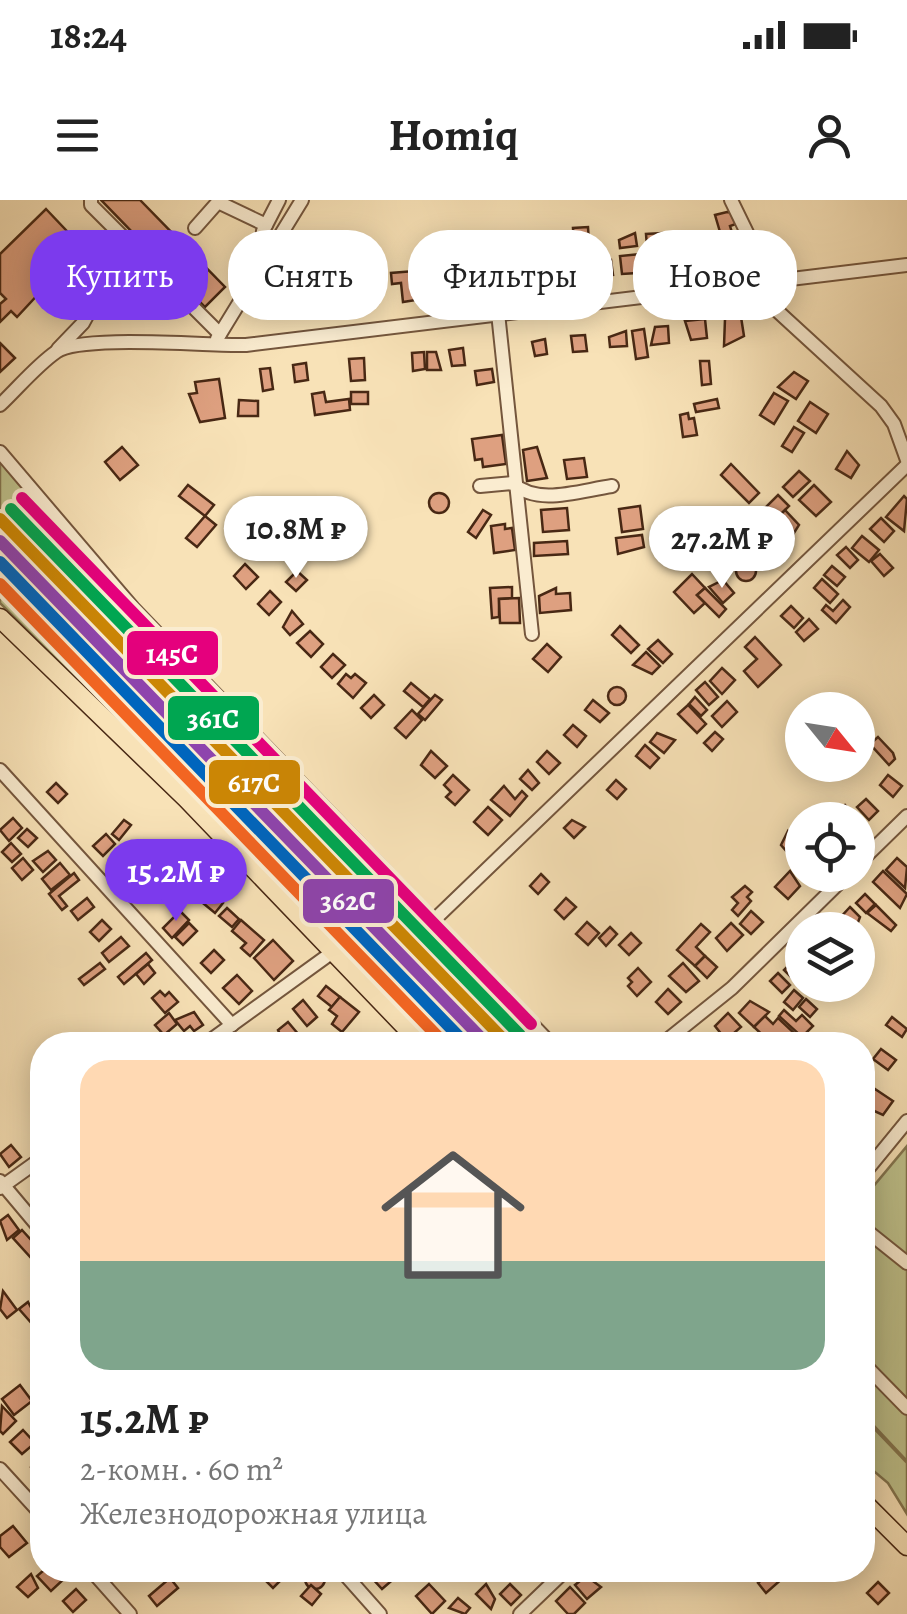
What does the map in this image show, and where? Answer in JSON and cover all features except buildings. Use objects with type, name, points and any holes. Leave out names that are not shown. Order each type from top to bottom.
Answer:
[{"type":"main road","points":[[0,618],[150,762],[411,1032]]},
{"type":"main road","points":[[875,1514],[907,1546]]},
{"type":"street","points":[[91,200],[118,230]]},
{"type":"street","points":[[265,230],[279,200]]},
{"type":"street","points":[[284,230],[302,200]]},
{"type":"street","points":[[731,200],[745,230]]},
{"type":"street","points":[[195,228],[218,201],[266,225]]},
{"type":"street","points":[[797,278],[907,265]]},
{"type":"street","points":[[0,405],[85,320]]},
{"type":"street","points":[[199,320],[216,340]]},
{"type":"street","points":[[216,340],[229,320]]},
{"type":"street","points":[[58,349],[216,340],[425,320]]},
{"type":"street","points":[[499,320],[520,491],[532,634]]},
{"type":"street","points":[[433,921],[907,462],[894,424],[880,406],[787,320]]},
{"type":"street","points":[[0,452],[134,608],[540,1032]]},
{"type":"street","points":[[480,486],[512,483],[520,491],[539,496],[612,486]]},
{"type":"street","points":[[0,770],[232,1025]]},
{"type":"street","points":[[875,847],[907,816]]},
{"type":"street","points":[[677,1032],[732,988],[830,892]]},
{"type":"street","points":[[222,1032],[334,951]]},
{"type":"street","points":[[875,1160],[907,1122]]},
{"type":"street","points":[[30,1166],[1,1185],[30,1217]]},
{"type":"street","points":[[875,1237],[907,1263]]},
{"type":"street","points":[[875,1375],[907,1408]]},
{"type":"street","points":[[0,1468],[30,1502]]},
{"type":"street","points":[[102,1582],[130,1614]]},
{"type":"street","points":[[351,1582],[380,1614]]},
{"type":"street","points":[[520,1614],[553,1582]]},
{"type":"green space","points":[[0,452],[74,540],[540,1032],[427,1032],[0,603]]},
{"type":"green space","points":[[907,1146],[907,1461],[875,1427],[875,1184]]},
{"type":"green space","points":[[875,1430],[907,1463],[907,1514],[888,1483],[875,1472]]},
{"type":"transit line","name":"145С","points":[[22,498],[531,1024]]},
{"type":"transit line","name":"361С","points":[[11,509],[517,1032]]},
{"type":"transit line","name":"617C","points":[[0,519],[496,1032]]},
{"type":"transit line","name":"362С","points":[[0,541],[475,1032]]},
{"type":"transit line","points":[[0,562],[454,1032]]},
{"type":"transit line","points":[[0,584],[433,1032]]}]
